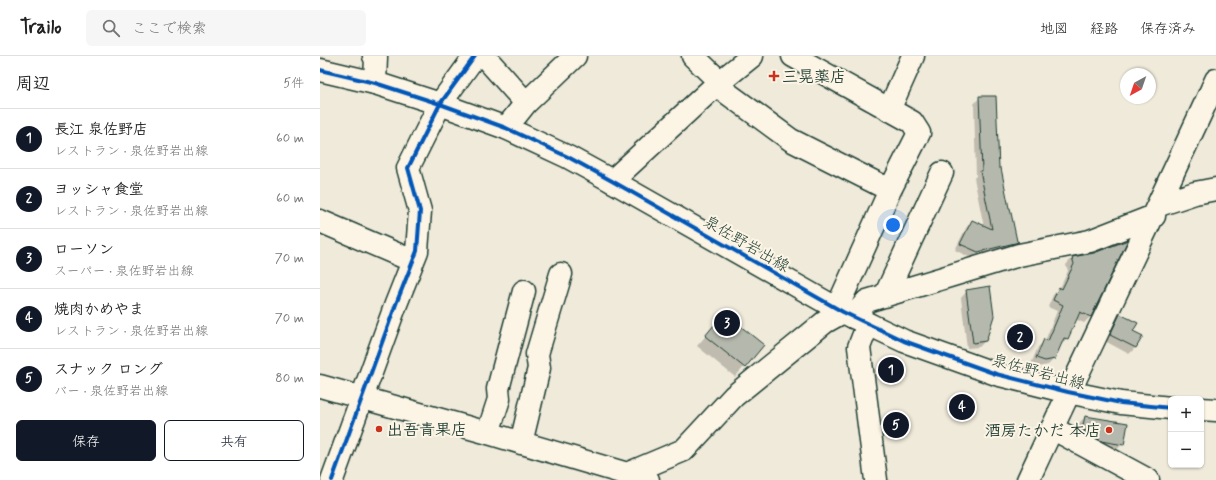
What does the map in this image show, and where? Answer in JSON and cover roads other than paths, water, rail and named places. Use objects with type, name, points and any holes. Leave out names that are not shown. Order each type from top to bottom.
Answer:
[{"type":"street","points":[[374,56],[376,57],[375,83]]},
{"type":"street","points":[[332,480],[396,304],[417,251],[420,211],[408,168],[440,104],[475,56]]},
{"type":"street","points":[[484,56],[526,103]]},
{"type":"street","points":[[506,128],[526,103],[575,56]]},
{"type":"street","points":[[693,56],[718,84],[791,140],[890,190]]},
{"type":"street","points":[[612,181],[718,84],[752,56]]},
{"type":"street","points":[[793,56],[912,122],[919,133],[890,190],[850,315],[860,347],[876,480]]},
{"type":"street","points":[[889,110],[912,56]]},
{"type":"street","name":"泉佐野岩出線","points":[[320,71],[375,83],[440,104],[506,128],[568,157],[850,315],[904,341],[996,374],[1120,403],[1168,408]]},
{"type":"street","points":[[1028,480],[1068,392],[1156,210],[1216,80]]},
{"type":"street","points":[[885,296],[942,172]]},
{"type":"street","points":[[627,474],[684,450],[734,396],[825,322],[850,315],[867,301],[1019,255],[1090,241],[1195,193],[1216,189]]},
{"type":"street","points":[[320,221],[413,261]]},
{"type":"street","points":[[521,443],[539,368],[537,354],[561,274]]},
{"type":"street","points":[[488,433],[499,399],[498,389],[524,290]]},
{"type":"street","points":[[320,386],[361,399],[488,433],[648,480]]},
{"type":"street","points":[[1204,409],[1216,410]]},
{"type":"street","points":[[1052,428],[1148,480]]},
{"type":"place","name":"三晃薬店","points":[[774,76]]},
{"type":"place","name":"ローソン","points":[[727,323]]},
{"type":"place","name":"ヨッシャ食堂","points":[[1020,337]]},
{"type":"place","name":"長江 泉佐野店","points":[[891,370]]},
{"type":"place","name":"焼肉かめやま","points":[[962,407]]},
{"type":"place","name":"スナック ロング","points":[[896,425]]},
{"type":"place","name":"出吾青果店","points":[[379,429]]},
{"type":"place","name":"酒房たかだ 本店","points":[[1109,430]]}]
